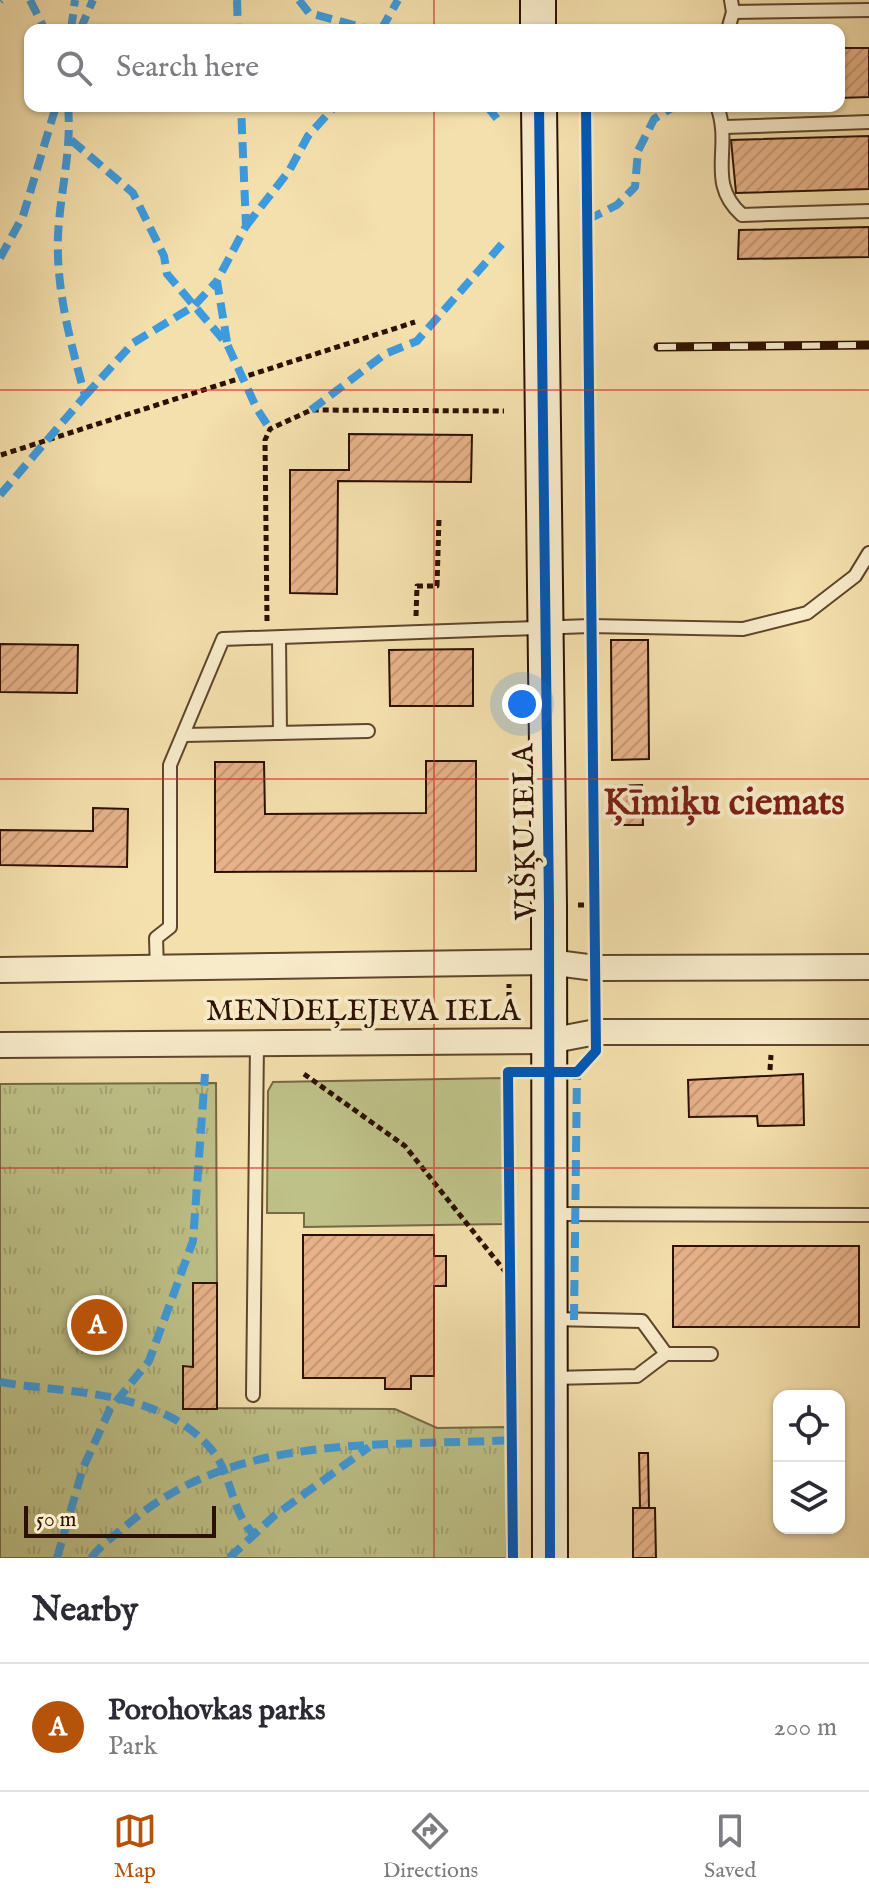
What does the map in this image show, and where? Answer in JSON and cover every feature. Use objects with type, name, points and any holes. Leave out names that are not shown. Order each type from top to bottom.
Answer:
[{"type":"street","points":[[538,0],[538,24]]},
{"type":"street","name":"VIŠĶU IELA","points":[[539,112],[549,962],[550,1558]]},
{"type":"street","name":"MENDEĻEJEVA IELA","points":[[0,970],[549,962],[595,968],[869,967]]},
{"type":"street","name":"MENDEĻEJEVA IELA","points":[[0,1045],[549,1041],[596,1032],[869,1032]]},
{"type":"lane","points":[[732,6],[869,10]]},
{"type":"lane","points":[[719,112],[725,127],[721,174],[725,200],[742,215],[869,211]]},
{"type":"lane","points":[[725,127],[869,122]]},
{"type":"lane","points":[[157,970],[156,938],[170,927],[170,765],[223,639],[544,628],[743,629],[807,613],[855,576],[869,553]]},
{"type":"lane","points":[[273,638],[280,733]]},
{"type":"lane","points":[[184,735],[368,731]]},
{"type":"lane","points":[[253,1395],[257,1043]]},
{"type":"lane","points":[[548,1214],[869,1215]]},
{"type":"lane","points":[[549,1319],[642,1321],[666,1354]]},
{"type":"lane","points":[[549,1378],[637,1376],[666,1354],[711,1354]]},
{"type":"path","points":[[1,455],[415,322]]},
{"type":"path","points":[[273,638],[265,440],[270,429],[311,410],[504,411]]},
{"type":"path","points":[[416,633],[417,586],[437,586],[439,518]]},
{"type":"path","points":[[569,906],[594,910],[594,889]]},
{"type":"path","points":[[595,978],[596,1024]]},
{"type":"path","points":[[509,979],[509,1025]]},
{"type":"path","points":[[770,1070],[771,1054]]},
{"type":"path","points":[[304,1074],[405,1146],[511,1279]]},
{"type":"green space","points":[[503,1078],[504,1224],[304,1227],[304,1213],[267,1213],[268,1091],[273,1082]]},
{"type":"green space","points":[[216,1083],[217,1283],[193,1283],[193,1367],[183,1367],[183,1408],[395,1409],[437,1428],[506,1427],[506,1558],[0,1558],[0,1084]]},
{"type":"building","points":[[845,48],[869,48],[869,97],[845,98]]},
{"type":"building","points":[[869,136],[869,189],[736,193],[731,140]]},
{"type":"building","points":[[869,227],[869,257],[738,259],[739,230]]},
{"type":"building","points":[[349,434],[472,435],[471,482],[338,481],[337,594],[290,593],[290,470],[349,470]]},
{"type":"building","points":[[611,640],[648,640],[649,759],[612,760]]},
{"type":"building","points":[[0,644],[78,645],[77,693],[0,692]]},
{"type":"building","points":[[473,649],[473,706],[390,706],[389,650]]},
{"type":"building","points":[[426,761],[476,761],[476,871],[215,872],[215,762],[264,762],[265,814],[426,813]]},
{"type":"building","points":[[642,785],[643,825],[613,825],[612,786]]},
{"type":"building","points":[[93,808],[128,809],[127,867],[0,865],[0,830],[93,831]]},
{"type":"building","points":[[803,1074],[804,1125],[758,1126],[757,1116],[689,1117],[688,1080]]},
{"type":"building","points":[[303,1235],[434,1235],[434,1256],[446,1256],[446,1286],[434,1286],[434,1376],[411,1376],[411,1389],[385,1389],[385,1378],[303,1378]]},
{"type":"building","points":[[673,1246],[859,1246],[859,1327],[673,1327]]},
{"type":"building","points":[[193,1283],[217,1283],[217,1409],[183,1409],[183,1366],[193,1367]]},
{"type":"building","points":[[639,1453],[648,1453],[649,1508],[640,1508]]},
{"type":"building","points":[[633,1508],[655,1508],[656,1558],[633,1558]]},
{"type":"railway","points":[[658,347],[869,345]]},
{"type":"marked path","points":[[30,0],[42,24]]},
{"type":"marked path","points":[[72,24],[75,0]]},
{"type":"marked path","points":[[83,24],[93,0]]},
{"type":"marked path","points":[[237,0],[238,24]]},
{"type":"marked path","points":[[299,0],[309,13],[350,24]]},
{"type":"marked path","points":[[384,24],[398,0]]},
{"type":"marked path","points":[[0,258],[23,216],[54,112]]},
{"type":"marked path","points":[[0,495],[85,396],[59,277],[58,236],[68,112]]},
{"type":"marked path","points":[[227,342],[217,281],[246,226],[241,112]]},
{"type":"marked path","points":[[246,226],[289,171],[308,136],[330,112]]},
{"type":"marked path","points":[[492,112],[501,124]]},
{"type":"marked path","points":[[587,220],[617,205],[635,187],[638,151],[654,119],[665,112]]},
{"type":"marked path","points":[[71,140],[133,193],[164,256],[167,274],[227,344],[257,409],[270,429]]},
{"type":"marked path","points":[[311,410],[385,354],[417,341],[502,244]]},
{"type":"marked path","points":[[85,396],[133,343],[194,306],[217,281]]},
{"type":"marked path","points":[[574,1320],[577,1072]]},
{"type":"marked path","points":[[57,1558],[83,1468],[110,1409],[149,1361],[193,1241],[205,1074]]},
{"type":"marked path","points":[[0,1382],[113,1398],[166,1415],[190,1429],[218,1459],[240,1514],[254,1535]]},
{"type":"marked path","points":[[91,1558],[127,1525],[169,1495],[213,1473],[261,1459],[361,1445],[513,1440]]},
{"type":"marked path","points":[[229,1558],[274,1516],[369,1447]]},
{"type":"cycle path","points":[[539,112],[549,906],[550,1558]]},
{"type":"cycle path","points":[[513,1558],[508,1072],[577,1072],[596,1051],[586,112]]},
{"type":"place","name":"Porohovkas parks","points":[[97,1325]]},
{"type":"district","name":"Ķīmiķu ciemats","points":[[724,801]]}]
